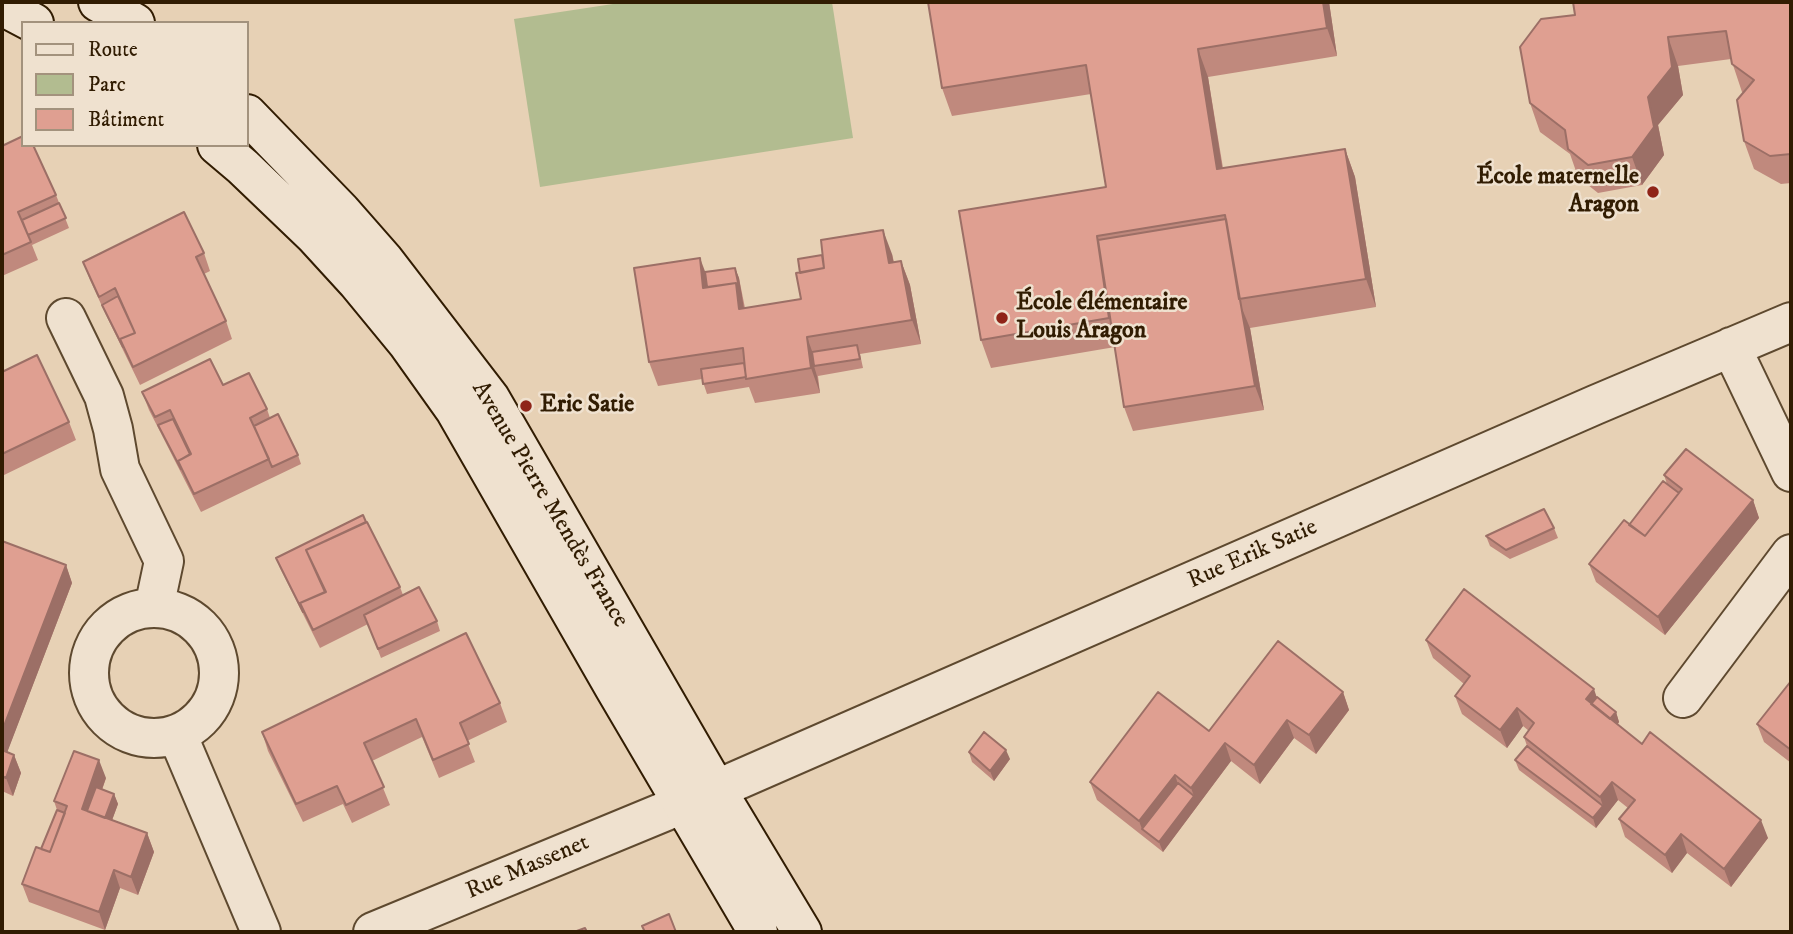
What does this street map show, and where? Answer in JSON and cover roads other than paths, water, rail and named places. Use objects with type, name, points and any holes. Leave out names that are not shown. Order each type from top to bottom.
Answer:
[{"type":"street","points":[[98,2],[136,17]]},
{"type":"street","points":[[2,6],[30,21]]},
{"type":"street","name":"Avenue Pierre Mendès France","points":[[248,115],[341,211],[384,260],[491,398],[699,797],[758,932]]},
{"type":"street","name":"Avenue Pierre Mendès France","points":[[219,147],[314,235],[408,344],[455,410],[699,797],[802,932]]},
{"type":"street","points":[[66,318],[104,396],[121,469],[164,561],[154,608]]},
{"type":"street","name":"Rue Erik Satie","points":[[699,797],[1791,321]]},
{"type":"street","points":[[1731,347],[1791,472]]},
{"type":"street","points":[[1683,698],[1791,554]]},
{"type":"street","points":[[154,608],[174,611],[194,621],[208,636],[217,656],[220,677],[215,697],[205,716],[188,729],[167,738],[145,739],[125,732],[107,720],[94,701],[88,680],[89,659],[98,638],[113,622],[132,611],[154,608]]},
{"type":"street","points":[[177,734],[261,932]]},
{"type":"street","name":"Rue Massenet","points":[[373,932],[699,797]]},
{"type":"place","name":"École maternelle Aragon","points":[[1653,192]]},
{"type":"place","name":"École élémentaire Louis Aragon","points":[[1002,318]]},
{"type":"place","name":"Eric Satie","points":[[526,406]]}]
